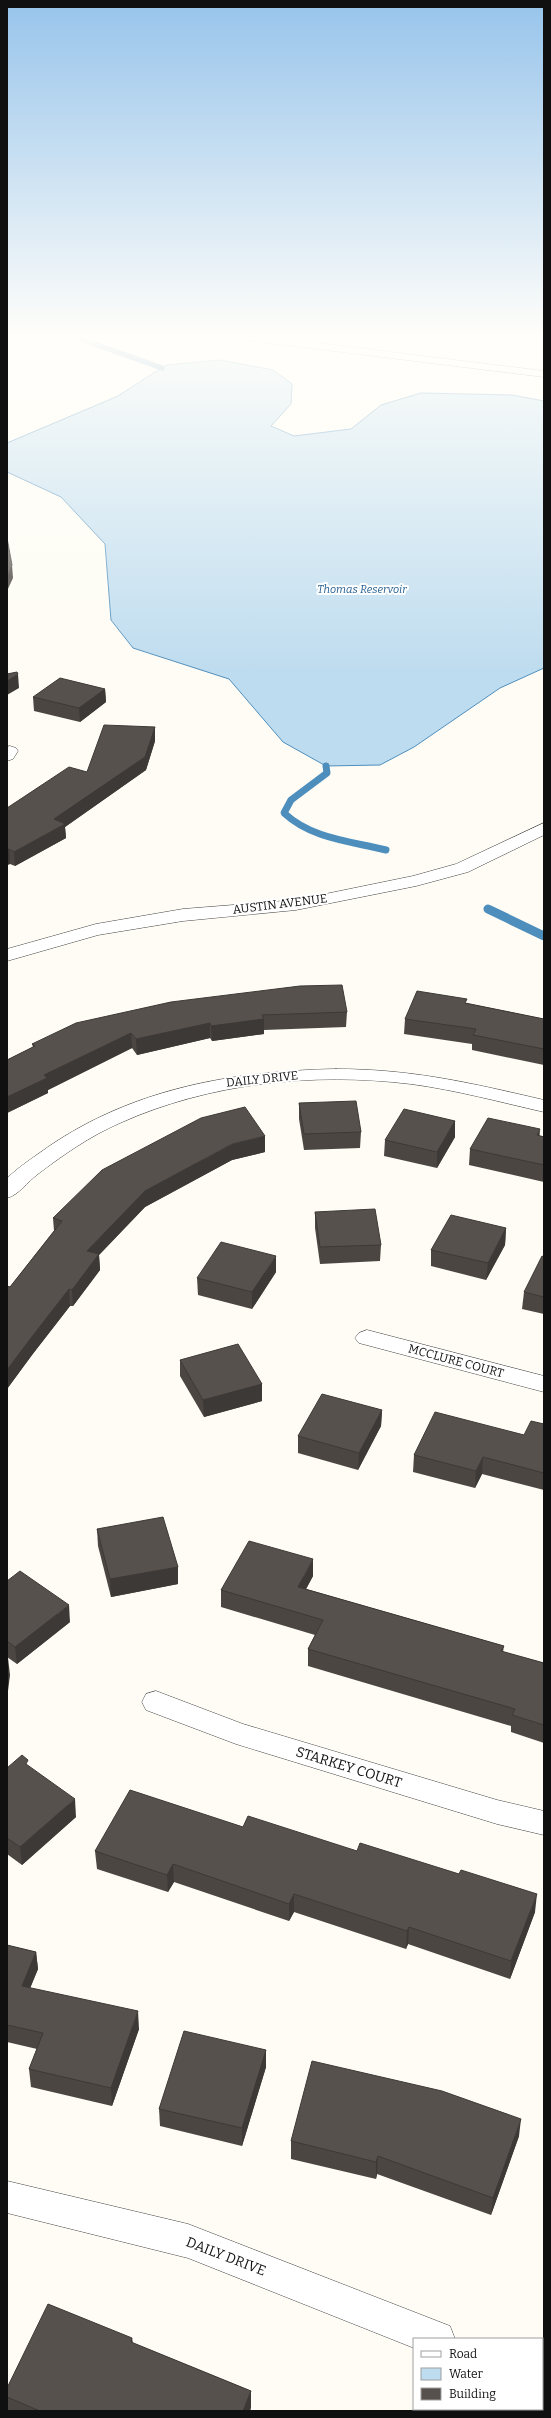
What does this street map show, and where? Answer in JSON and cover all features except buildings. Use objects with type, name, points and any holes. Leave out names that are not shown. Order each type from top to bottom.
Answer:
[{"type":"street","name":"AUSTIN AVENUE","points":[[7,955],[96,930],[183,915],[296,904],[416,881],[462,868],[503,850],[544,828]]},
{"type":"street","name":"DAILY DRIVE","points":[[7,1191],[15,1182],[66,1142],[114,1116],[163,1098],[228,1082],[288,1075],[368,1075],[423,1080],[544,1106]]},
{"type":"street","name":"MCCLURE COURT","points":[[367,1338],[544,1384]]},
{"type":"street","name":"STARKEY COURT","points":[[156,1702],[236,1733],[497,1812],[544,1823]]},
{"type":"street","name":"DAILY DRIVE","points":[[7,2197],[188,2241],[434,2338]]},
{"type":"water","name":"Thomas Reservoir","points":[[7,447],[544,447],[544,668],[500,688],[414,747],[380,765],[326,766],[283,742],[229,679],[133,648],[111,620],[105,544],[61,497],[7,472]]},
{"type":"waterway","points":[[326,766],[327,773],[291,800],[284,813],[295,822],[319,834],[386,850]]},
{"type":"waterway","points":[[488,909],[544,936]]}]
